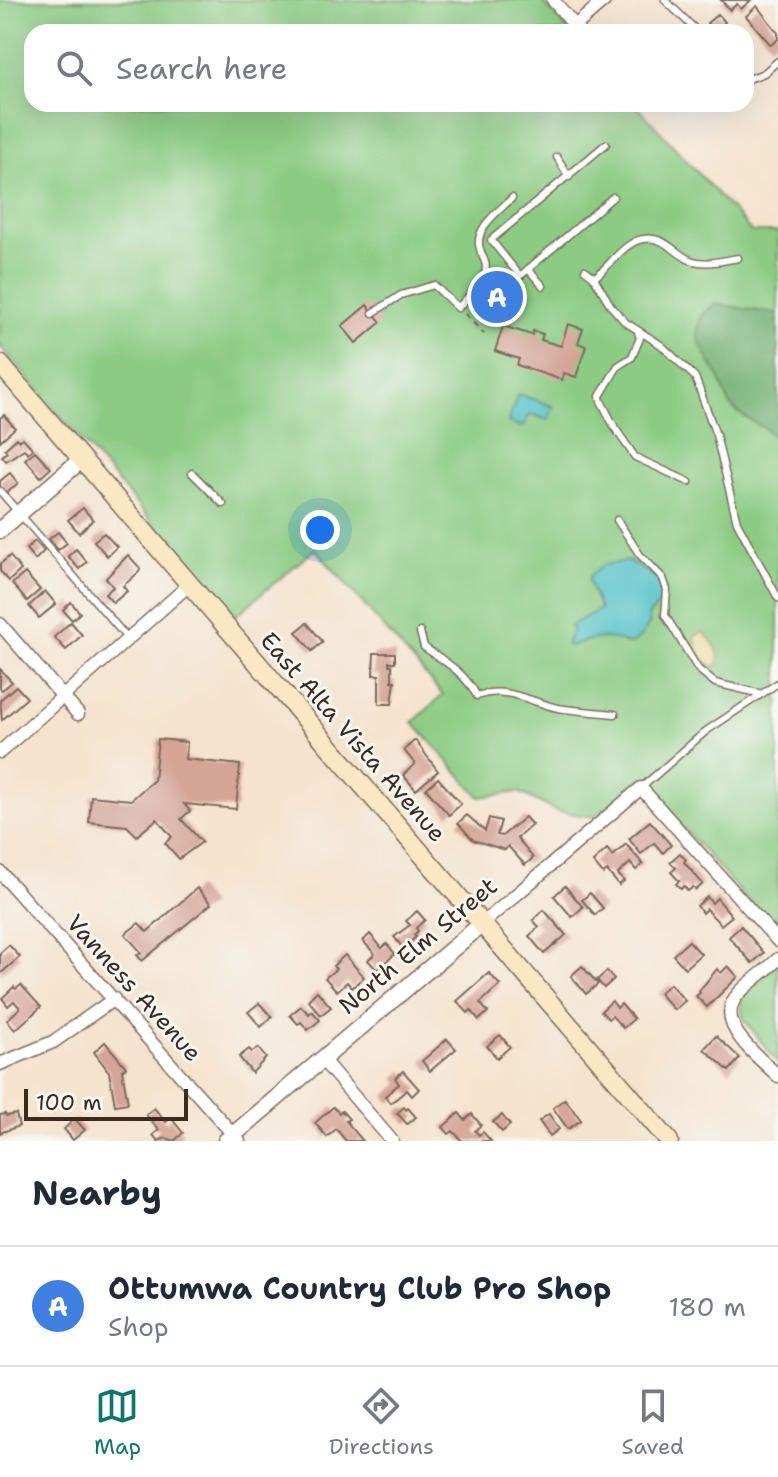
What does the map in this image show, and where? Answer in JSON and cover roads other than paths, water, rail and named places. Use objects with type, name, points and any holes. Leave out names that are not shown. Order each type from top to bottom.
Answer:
[{"type":"main road","name":"East Alta Vista Avenue","points":[[0,364],[669,1141]]},
{"type":"street","points":[[553,0],[573,24]]},
{"type":"street","points":[[577,24],[605,0]]},
{"type":"street","points":[[0,530],[82,459]]},
{"type":"street","points":[[0,752],[190,584]]},
{"type":"street","points":[[0,624],[78,714]]},
{"type":"street","points":[[641,788],[778,941]]},
{"type":"street","name":"North Elm Street","points":[[233,1139],[322,1059],[641,788]]},
{"type":"street","name":"Vanness Avenue","points":[[0,872],[233,1139]]},
{"type":"street","points":[[778,959],[738,993],[729,1020],[778,1076]]},
{"type":"street","points":[[0,1064],[53,1042],[114,999]]},
{"type":"street","points":[[322,1059],[392,1141]]},
{"type":"lane","points":[[665,0],[690,24]]},
{"type":"lane","points":[[754,77],[778,61]]},
{"type":"lane","points":[[606,144],[491,240],[520,276],[613,197]]},
{"type":"lane","points":[[557,157],[569,177]]},
{"type":"lane","points":[[373,313],[401,295],[434,285],[458,308],[478,287],[486,271],[479,247],[480,236],[512,198]]},
{"type":"lane","points":[[594,278],[615,258],[644,238],[670,245],[687,259],[695,261],[738,258]]},
{"type":"lane","points":[[528,269],[543,286]]},
{"type":"lane","points":[[585,270],[594,278],[611,306],[638,332],[661,345],[695,377],[716,435],[737,522],[778,598]]},
{"type":"lane","points":[[638,332],[640,338],[632,357],[618,366],[600,396],[601,401],[635,457],[689,482]]},
{"type":"lane","points":[[192,473],[223,504]]},
{"type":"lane","points":[[0,491],[128,639]]},
{"type":"lane","points":[[617,520],[640,555],[663,578],[667,590],[665,615],[698,669],[715,683],[762,694]]},
{"type":"lane","points":[[420,632],[424,647],[451,663],[477,696],[518,694],[558,708],[615,714]]},
{"type":"lane","points":[[641,788],[706,731],[778,683]]},
{"type":"water","points":[[518,394],[553,406],[548,420],[531,414],[522,427],[508,422]]},
{"type":"water","points":[[629,561],[655,577],[663,589],[659,605],[648,616],[650,623],[643,634],[630,644],[602,638],[569,646],[566,644],[573,631],[570,626],[600,609],[589,582],[590,576],[603,565]]},
{"type":"place","name":"Ottumwa Country Club Pro Shop","points":[[497,297]]}]
